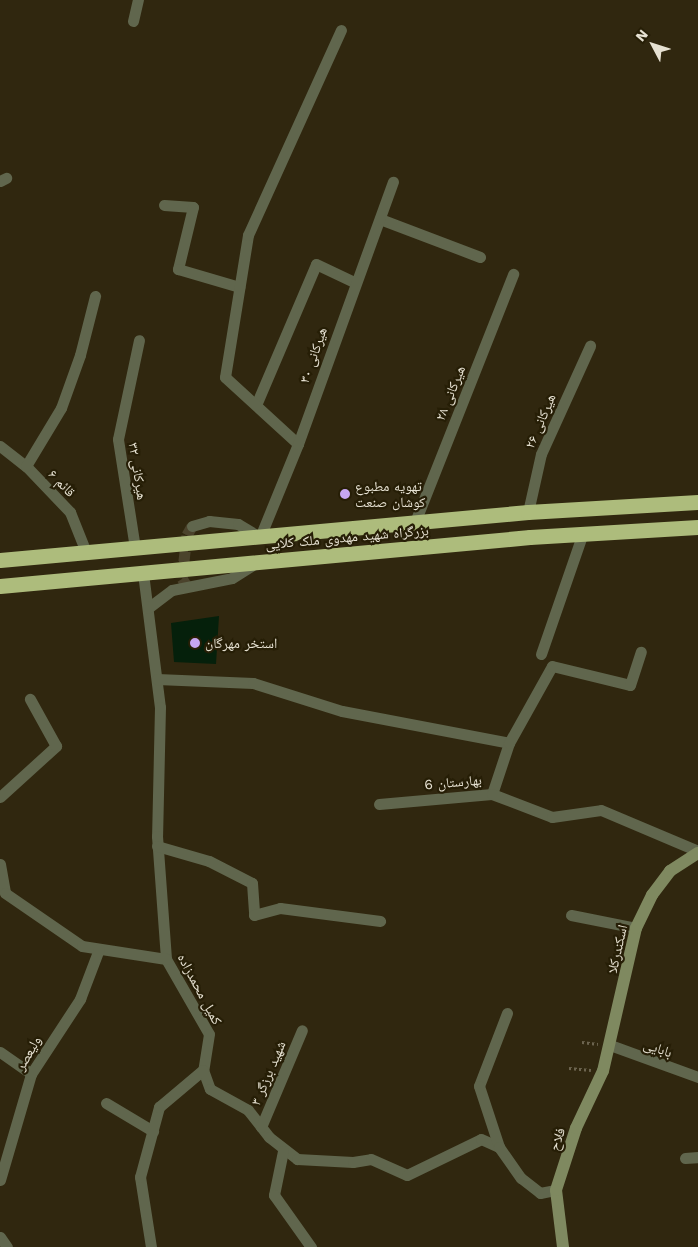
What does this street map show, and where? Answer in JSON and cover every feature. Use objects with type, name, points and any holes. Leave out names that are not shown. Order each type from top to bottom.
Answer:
[{"type":"highway","name":"بزرگراه شهید مهدوی ملک کلایی","points":[[0,560],[528,512],[698,502]]},
{"type":"highway","name":"بزرگراه شهید مهدوی ملک کلایی","points":[[0,586],[584,533],[698,527]]},
{"type":"street","points":[[133,21],[138,0]]},
{"type":"street","points":[[298,444],[225,377],[248,235],[341,30]]},
{"type":"street","name":"هیرکانی ۳۰","points":[[260,537],[298,444],[354,282],[393,182]]},
{"type":"street","points":[[164,205],[193,207],[178,269],[239,287]]},
{"type":"street","points":[[380,219],[480,257]]},
{"type":"street","points":[[256,405],[316,264],[354,282]]},
{"type":"street","name":"هیرکانی ۲۸","points":[[415,522],[513,274]]},
{"type":"street","points":[[26,466],[61,408],[80,355],[95,296]]},
{"type":"street","name":"هیرکانی ۳۲","points":[[135,548],[118,439],[139,340]]},
{"type":"street","name":"هیرکانی ۲۶","points":[[528,512],[541,454],[590,346]]},
{"type":"street","name":"قائم ۶","points":[[0,446],[26,466],[70,512],[86,552]]},
{"type":"street","points":[[192,526],[209,520],[238,524],[260,537]]},
{"type":"street","points":[[541,654],[584,533]]},
{"type":"street","points":[[148,608],[172,590],[232,578],[260,561]]},
{"type":"street","name":"کمیل محمدزاده","points":[[143,573],[158,679],[157,846],[166,959],[209,1034],[203,1070]]},
{"type":"street","points":[[492,794],[509,743],[552,666],[630,685],[641,652]]},
{"type":"street","points":[[158,679],[253,683],[342,711],[509,743]]},
{"type":"street","points":[[0,797],[56,746],[30,699]]},
{"type":"street","name":"بهارستان 6","points":[[378,804],[492,794],[552,817],[601,810],[698,852]]},
{"type":"street","points":[[157,846],[209,861],[252,883],[254,915],[280,908],[380,921]]},
{"type":"street","name":"اسکندرکلا","points":[[610,1045],[636,928],[652,895],[670,871],[698,852]]},
{"type":"street","points":[[0,864],[2,892],[82,946],[166,959]]},
{"type":"street","points":[[571,915],[636,928]]},
{"type":"street","name":"ولیعصر","points":[[0,1180],[3,1160],[31,1074],[80,1000],[99,949]]},
{"type":"street","points":[[507,1013],[479,1086],[498,1147],[521,1178],[540,1193],[556,1190]]},
{"type":"street","name":"شهید برزگر ۳","points":[[261,1127],[302,1030]]},
{"type":"street","name":"فلاح","points":[[563,1247],[556,1190],[576,1128],[603,1071],[610,1045]]},
{"type":"street","name":"بابایی","points":[[610,1045],[698,1077]]},
{"type":"street","points":[[0,1052],[31,1074]]},
{"type":"street","points":[[151,1247],[140,1177],[159,1107],[203,1070],[210,1089],[248,1110],[283,1150],[297,1159],[352,1162],[370,1159],[407,1175],[481,1139],[498,1147]]},
{"type":"street","points":[[106,1103],[153,1131]]},
{"type":"street","points":[[283,1150],[274,1195],[311,1247]]},
{"type":"street","points":[[685,1158],[698,1157]]},
{"type":"street","points":[[0,1237],[7,1247]]},
{"type":"path","points":[[569,1068],[603,1071]]},
{"type":"shaded area","name":"استخر مهرگان","points":[[219,616],[216,664],[174,662],[171,623]]},
{"type":"tunnel","points":[[187,586],[182,578],[187,535],[192,526]]},
{"type":"place","name":"تهویه مطبوع کوشان صنعت","points":[[345,494]]},
{"type":"place","name":"استخر مهرگان","points":[[195,643]]}]
